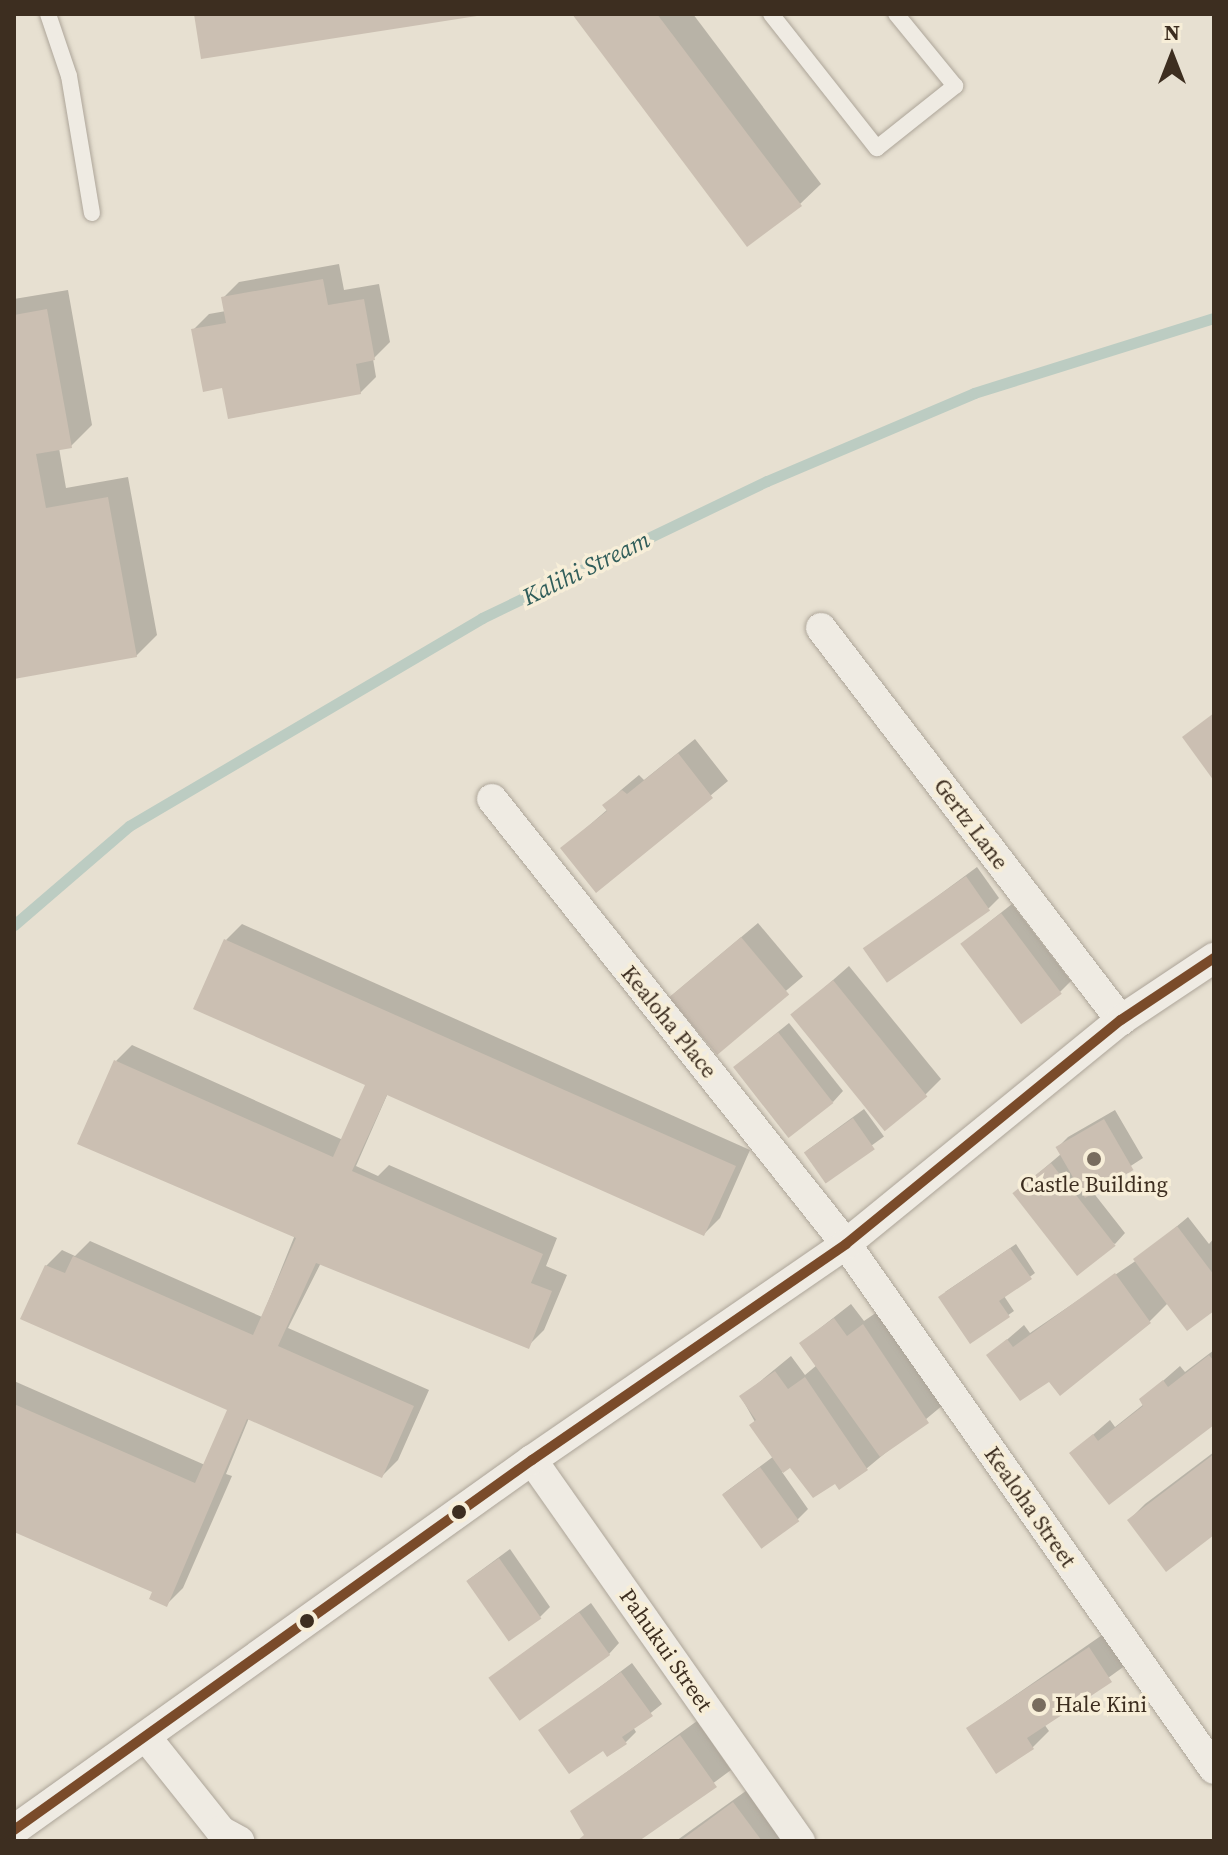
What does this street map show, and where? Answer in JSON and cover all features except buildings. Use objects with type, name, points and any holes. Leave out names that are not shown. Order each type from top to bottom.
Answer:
[{"type":"street","name":"Gertz Lane","points":[[821,628],[1121,1020]]},
{"type":"street","name":"Kealoha Place","points":[[492,799],[846,1244]]},
{"type":"street","points":[[14,1830],[532,1460],[846,1244],[1121,1020],[1214,958]]},
{"type":"street","name":"Kealoha Street","points":[[846,1244],[1214,1769]]},
{"type":"street","name":"Pahukui Street","points":[[532,1460],[800,1841]]},
{"type":"street","points":[[146,1737],[221,1831],[239,1841]]},
{"type":"lane","points":[[48,14],[69,76],[92,213]]},
{"type":"lane","points":[[771,14],[877,148],[955,86],[896,14]]},
{"type":"waterway","name":"Kalihi Stream","points":[[14,925],[129,826],[482,618],[767,481],[974,393],[1214,318]]},
{"type":"transit line","points":[[14,1830],[532,1460],[846,1244],[1121,1020],[1214,958]]},
{"type":"place","name":"Castle Building","points":[[1094,1159]]},
{"type":"place","name":"Hale Kini","points":[[1039,1705]]}]
